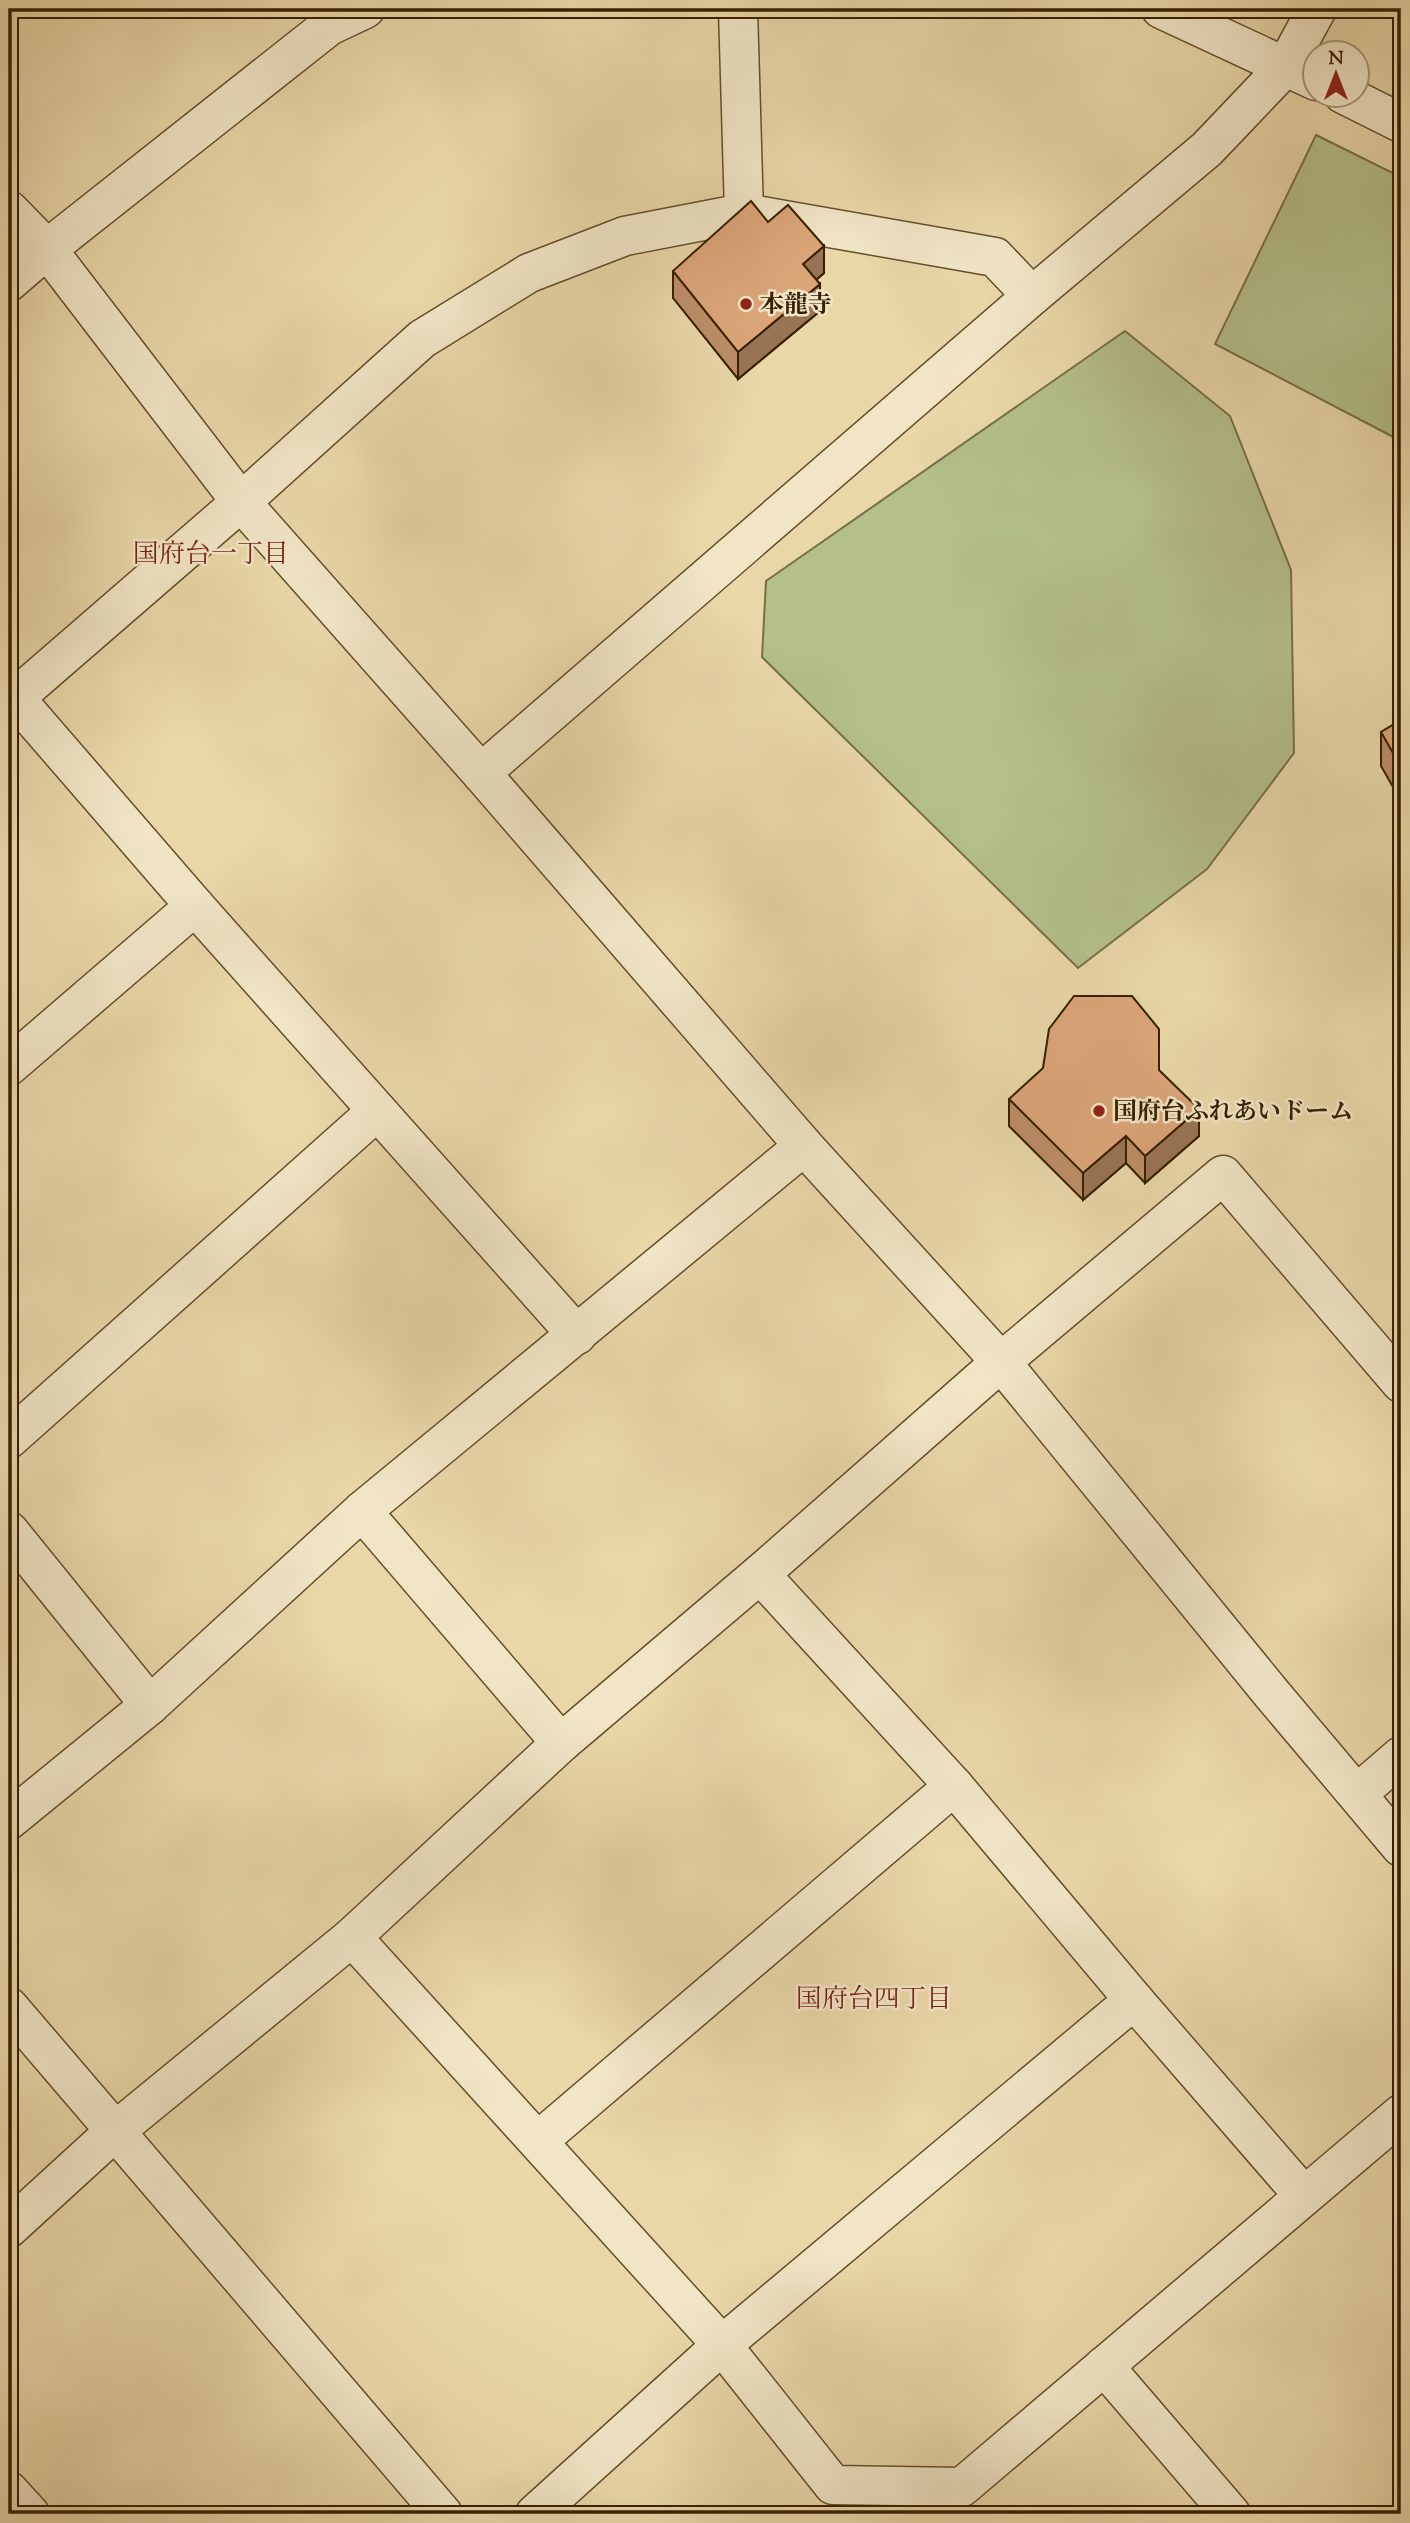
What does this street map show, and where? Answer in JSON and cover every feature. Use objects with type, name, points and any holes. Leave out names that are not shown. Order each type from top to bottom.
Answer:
[{"type":"street","points":[[9,282],[47,248],[329,26],[365,9]]},
{"type":"street","points":[[738,9],[744,213]]},
{"type":"street","points":[[1161,9],[1301,73]]},
{"type":"street","points":[[481,773],[1032,296],[1301,73],[1317,9]]},
{"type":"street","points":[[1371,108],[1401,123]]},
{"type":"street","points":[[9,210],[47,248],[241,502],[481,773],[804,1146],[1001,1362],[1272,1694],[1401,1847]]},
{"type":"street","points":[[577,1335],[12,701],[422,340],[529,274],[625,236],[744,213],[995,257],[1032,296]]},
{"type":"street","points":[[9,1066],[195,906]]},
{"type":"street","points":[[9,1439],[377,1111]]},
{"type":"street","points":[[9,1820],[150,1704],[362,1511],[804,1146]]},
{"type":"street","points":[[9,2228],[114,2132],[352,1937],[561,1743],[760,1574],[1001,1362],[1223,1175],[1401,1384]]},
{"type":"street","points":[[362,1511],[561,1743]]},
{"type":"street","points":[[9,1531],[150,1704]]},
{"type":"street","points":[[760,1574],[954,1786],[1304,2196]]},
{"type":"street","points":[[1357,1794],[1401,1756]]},
{"type":"street","points":[[537,2141],[954,1786]]},
{"type":"street","points":[[352,1937],[722,2345],[833,2485],[962,2487],[1401,2114]]},
{"type":"street","points":[[535,2514],[722,2345],[1134,2000]]},
{"type":"street","points":[[9,2007],[443,2514]]},
{"type":"street","points":[[1104,2366],[1231,2514]]},
{"type":"street","points":[[9,2491],[30,2514]]},
{"type":"green space","points":[[1316,135],[1401,177],[1401,441],[1215,344]]},
{"type":"green space","points":[[1125,331],[1230,416],[1291,570],[1294,753],[1207,869],[1078,968],[762,657],[766,581]]},
{"type":"building","name":"本龍寺","points":[[751,201],[768,222],[788,205],[824,246],[803,264],[820,284],[738,352],[673,271]]},
{"type":"building","points":[[1401,720],[1401,767],[1381,732]]},
{"type":"building","name":"国府台ふれあいドーム","points":[[1074,996],[1132,996],[1159,1029],[1159,1070],[1199,1109],[1145,1156],[1126,1136],[1083,1173],[1009,1099],[1043,1068],[1049,1029]]},
{"type":"place","name":"本龍寺","points":[[746,304]]},
{"type":"place","name":"国府台ふれあいドーム","points":[[1099,1111]]},
{"type":"district","name":"国府台一丁目","points":[[211,553]]},
{"type":"district","name":"国府台四丁目","points":[[874,1998]]}]
